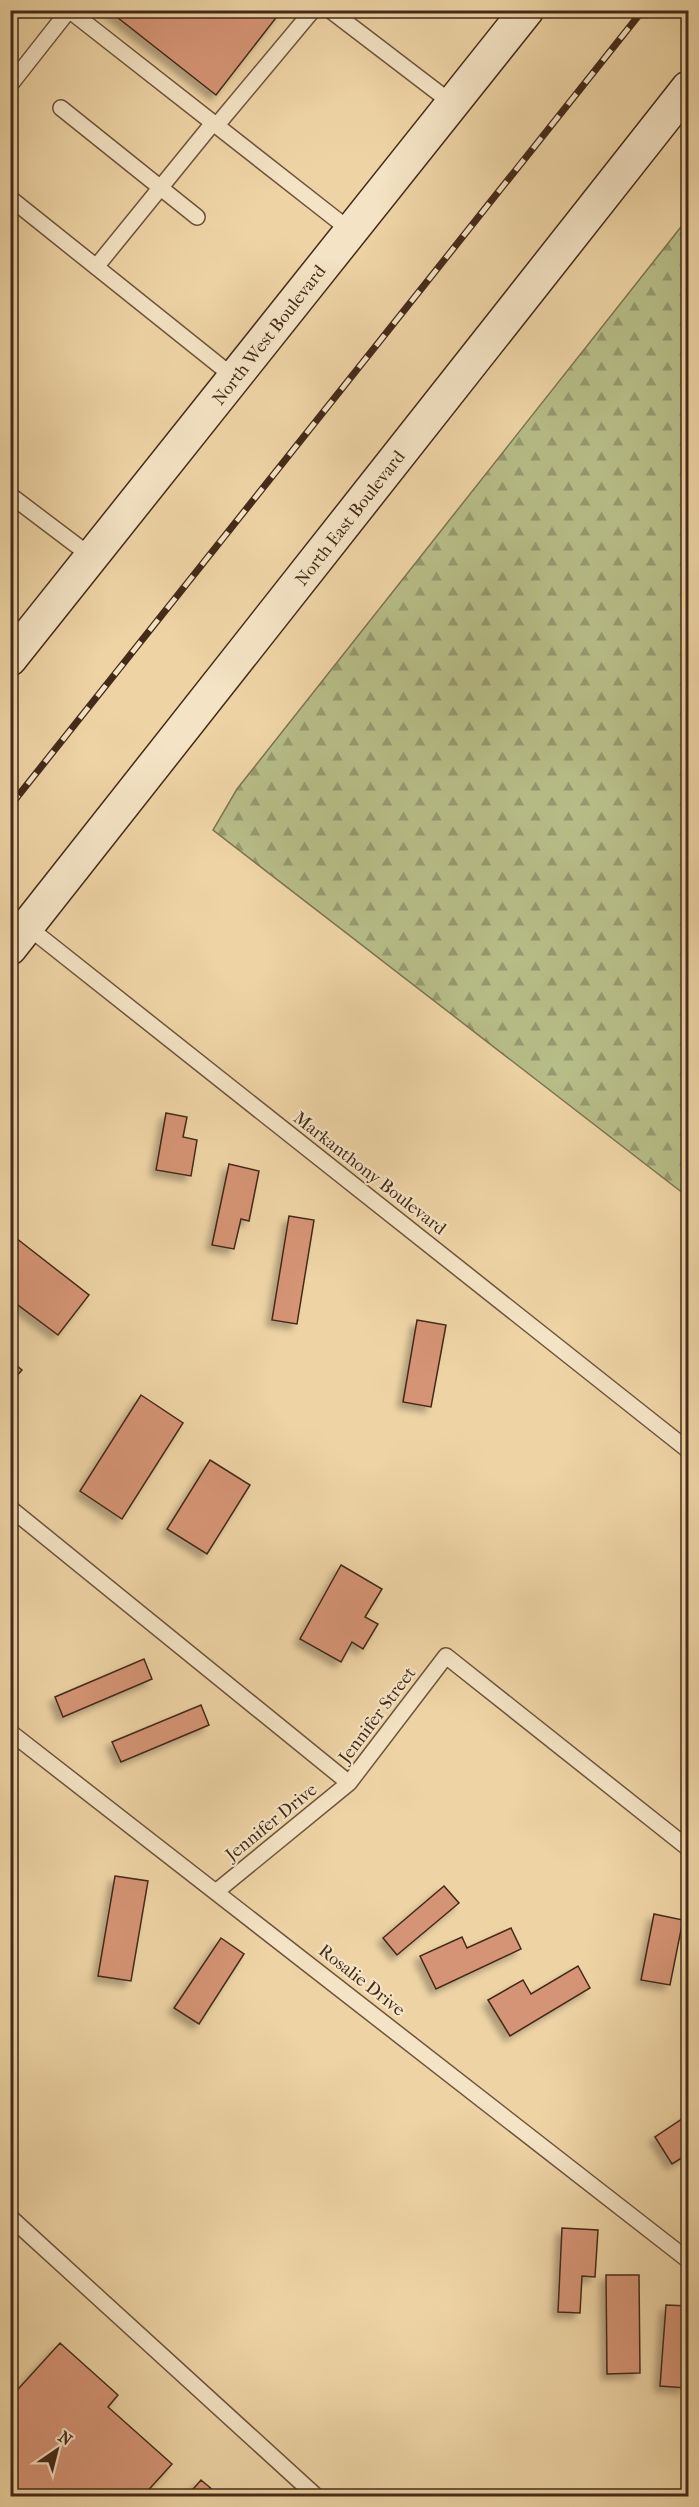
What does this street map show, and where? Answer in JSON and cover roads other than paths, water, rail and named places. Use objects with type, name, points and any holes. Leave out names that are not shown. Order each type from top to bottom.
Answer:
[{"type":"main road","name":"North West Boulevard","points":[[10,659],[527,10]]},
{"type":"main road","name":"North East Boulevard","points":[[19,938],[688,88]]},
{"type":"lane","points":[[10,85],[69,10],[351,231]]},
{"type":"lane","points":[[96,267],[313,10]]},
{"type":"lane","points":[[330,10],[453,104]]},
{"type":"lane","points":[[61,108],[197,217]]},
{"type":"lane","points":[[10,198],[235,378]]},
{"type":"lane","points":[[10,495],[92,557]]},
{"type":"lane","name":"Markanthony Boulevard","points":[[19,938],[688,1450]]},
{"type":"lane","name":"Jennifer Street","points":[[10,1508],[350,1783],[446,1656],[688,1848]]},
{"type":"lane","name":"Rosalie Drive","points":[[10,1732],[688,2260]]},
{"type":"lane","name":"Jennifer Drive","points":[[217,1891],[350,1783]]},
{"type":"lane","points":[[10,2217],[316,2496]]},
{"type":"railway","points":[[10,806],[643,10]]}]
